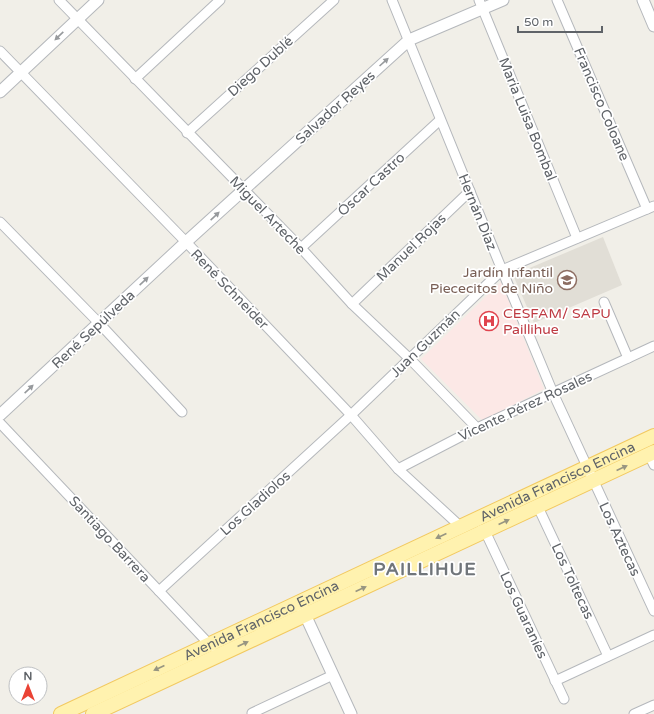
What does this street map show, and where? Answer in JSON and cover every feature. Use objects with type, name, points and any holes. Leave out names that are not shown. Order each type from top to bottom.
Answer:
[{"type":"main road","name":"Avenida Francisco Encina","points":[[61,714],[654,436]]},
{"type":"main road","name":"Avenida Francisco Encina","points":[[93,714],[593,481],[652,457]]},
{"type":"street","name":"Miguel Arteche","points":[[59,0],[301,248],[352,304],[410,359],[477,428]]},
{"type":"street","points":[[0,92],[98,0]]},
{"type":"street","points":[[135,79],[220,0]]},
{"type":"street","name":"Diego Dublé","points":[[187,132],[334,0]]},
{"type":"street","name":"Hernán Díaz","points":[[392,0],[553,393],[587,467]]},
{"type":"street","name":"Salvador Reyes","points":[[186,242],[409,40],[481,4],[502,0]]},
{"type":"street","name":"Francisco Coloane","points":[[557,0],[650,207]]},
{"type":"street","points":[[643,0],[654,26]]},
{"type":"street","name":"María Luisa Bombal","points":[[481,4],[577,238]]},
{"type":"street","name":"René Schneider","points":[[0,50],[351,415],[398,469],[460,527]]},
{"type":"street","name":"Óscar Castro","points":[[301,248],[440,120]]},
{"type":"street","name":"Manuel Rojas","points":[[352,304],[470,191]]},
{"type":"street","name":"Juan Guzmán","points":[[351,415],[502,270],[650,207]]},
{"type":"street","points":[[0,222],[99,323],[182,412]]},
{"type":"street","name":"René Sepúlveda","points":[[0,415],[186,242]]},
{"type":"street","points":[[604,302],[628,358]]},
{"type":"street","name":"Vicente Pérez Rosales","points":[[398,469],[477,428],[654,346]]},
{"type":"street","name":"Los Gladiolos","points":[[159,591],[351,415]]},
{"type":"street","name":"Santiago Barrera","points":[[0,422],[220,655]]},
{"type":"street","name":"Los Aztecas","points":[[587,467],[654,611]]},
{"type":"street","name":"Los Toltecas","points":[[538,507],[608,656]]},
{"type":"street","name":"Avenida Francisco Encina","points":[[460,527],[485,531]]},
{"type":"street","name":"Los Guaraníes","points":[[485,531],[564,699]]},
{"type":"street","points":[[299,602],[351,714]]},
{"type":"street","points":[[555,680],[654,635]]},
{"type":"street","points":[[252,713],[333,675]]},
{"type":"street","points":[[634,714],[654,705]]},
{"type":"shaded area","name":"Jardín Infantil Piececitos de Niño","points":[[603,237],[622,285],[534,323],[513,275]]},
{"type":"shaded area","name":"CESFAM/ SAPU Paillihue","points":[[501,282],[544,389],[483,421],[421,359]]},
{"type":"place","name":"Jardín Infantil Piececitos de Niño","points":[[567,280]]},
{"type":"place","name":"CESFAM/ SAPU Paillihue","points":[[489,321]]},
{"type":"district","name":"PAILLIHUE","points":[[425,569]]}]
